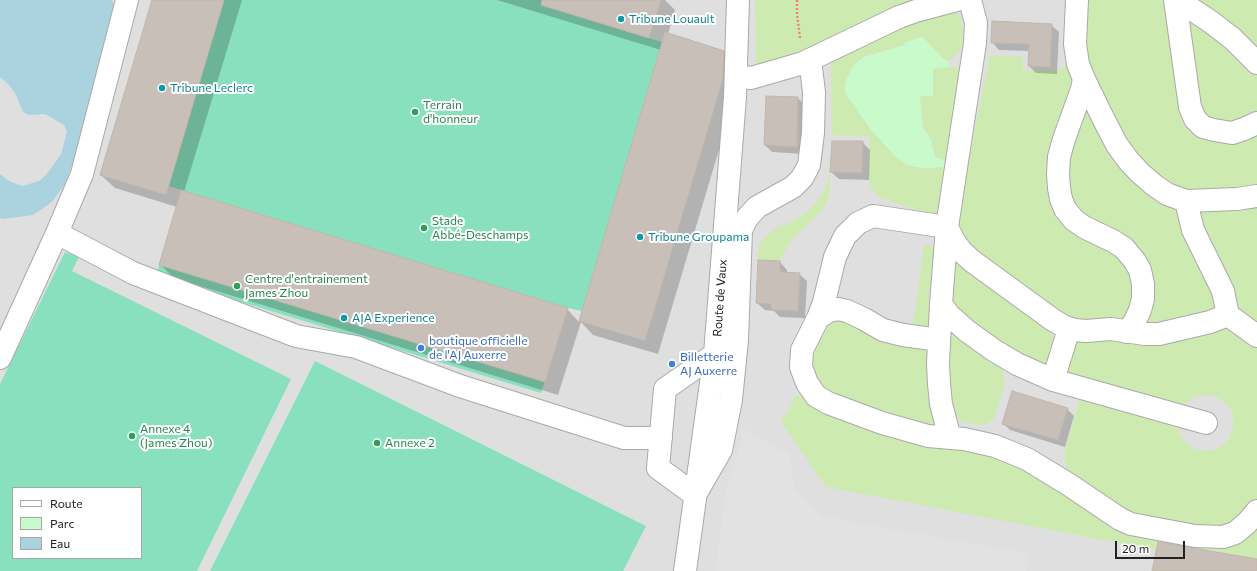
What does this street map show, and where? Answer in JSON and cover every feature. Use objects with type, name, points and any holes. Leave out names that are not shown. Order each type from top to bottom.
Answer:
[{"type":"street","points":[[0,358],[82,174],[127,0]]},
{"type":"street","name":"Route de Vaux","points":[[685,571],[716,354],[736,76],[738,0]]},
{"type":"street","points":[[736,76],[751,78],[806,62],[899,17],[957,0]]},
{"type":"street","points":[[950,438],[941,404],[939,384],[938,363],[940,304],[947,226],[975,43],[976,23],[970,0]]},
{"type":"street","points":[[1077,0],[1075,44],[1078,64],[1117,145],[1128,160],[1140,173],[1158,188],[1167,194],[1186,201],[1237,199],[1257,196]]},
{"type":"street","points":[[1176,0],[1211,22],[1233,39],[1257,63]]},
{"type":"street","points":[[1176,0],[1190,107],[1195,119],[1202,127],[1232,133],[1257,123]]},
{"type":"street","points":[[716,354],[665,389],[658,468],[696,495],[720,450],[731,400],[737,340],[741,230],[747,218],[757,207],[793,187],[802,178],[809,166],[813,133],[814,92],[806,62]]},
{"type":"street","points":[[1084,79],[1059,158],[1059,188],[1065,209],[1074,220],[1084,227],[1124,248],[1140,270],[1143,284],[1143,299],[1134,323],[1126,332]]},
{"type":"street","points":[[1186,201],[1193,230],[1223,291],[1228,315],[1257,336]]},
{"type":"street","points":[[947,226],[873,216],[858,222],[845,236],[836,256],[824,302],[818,318],[802,350],[801,367],[807,383],[816,396],[828,403],[882,423],[928,436],[964,439],[995,446],[1027,459],[1130,524],[1195,536],[1223,537],[1235,533],[1247,523],[1257,511]]},
{"type":"street","points":[[947,226],[954,241],[962,252],[972,261],[1053,320],[1069,329],[1086,331],[1111,330],[1159,334],[1210,322],[1228,315]]},
{"type":"street","points":[[57,233],[133,273],[296,336],[356,348],[460,386],[624,438],[661,438]]},
{"type":"street","points":[[940,304],[949,315],[967,331],[1016,364],[1053,380],[1206,423]]},
{"type":"street","points":[[818,318],[829,311],[838,309],[859,316],[883,330],[903,335],[939,340]]},
{"type":"street","points":[[1053,380],[1069,329]]},
{"type":"path","points":[[797,0],[797,14],[806,62]]},
{"type":"shaded area","points":[[0,0],[1257,0],[1257,571],[0,571]]},
{"type":"shaded area","points":[[741,427],[790,455],[794,488],[821,516],[1029,554],[1026,571],[715,571],[725,497],[741,440]]},
{"type":"green space","name":"Stade Abbé-Deschamps","points":[[152,0],[661,0],[649,38],[675,46],[679,36],[731,53],[645,341],[592,325],[594,315],[568,308],[541,393],[156,276],[181,190],[156,182],[153,191],[100,175]]},
{"type":"green space","points":[[755,0],[925,0],[809,52],[756,66]]},
{"type":"green space","points":[[1086,0],[1160,0],[1168,4],[1189,123],[1257,131],[1257,188],[1187,194],[1170,187],[1133,156],[1085,62]]},
{"type":"green space","points":[[1195,0],[1257,0],[1257,52]]},
{"type":"green space","points":[[953,9],[961,18],[963,32],[962,48],[953,58],[948,61],[942,58],[923,37],[906,42],[904,45],[864,57],[857,62],[853,66],[846,94],[871,130],[926,168],[946,167],[940,209],[937,213],[931,215],[879,197],[873,191],[869,183],[868,173],[870,137],[832,135],[831,65],[833,60],[848,46]]},
{"type":"green space","points":[[1183,14],[1247,62],[1257,74],[1257,115],[1231,126],[1201,116]]},
{"type":"green space","points":[[923,37],[942,58],[948,61],[949,67],[933,69],[933,96],[920,96],[923,127],[931,140],[935,157],[947,162],[946,167],[915,167],[906,164],[896,157],[871,130],[846,94],[845,86],[847,78],[853,66],[857,62],[864,57],[904,45],[906,42]]},
{"type":"green space","points":[[990,55],[1023,57],[1023,70],[1057,71],[1062,69],[1067,64],[1074,81],[1054,188],[1110,245],[1138,284],[1129,320],[1076,325],[975,257],[958,228],[957,219]]},
{"type":"green space","points":[[949,67],[960,68],[947,162],[935,157],[931,140],[923,127],[920,95],[933,96],[933,69]]},
{"type":"green space","points":[[1083,102],[1180,215],[1219,292],[1217,310],[1159,329],[1145,324],[1149,283],[1077,216],[1063,174]]},
{"type":"green space","points":[[830,172],[830,193],[823,209],[791,240],[780,261],[758,260],[758,250],[761,242],[768,234],[778,227],[805,214],[814,205],[825,189]]},
{"type":"green space","points":[[1257,203],[1257,329],[1237,309],[1197,216],[1200,210]]},
{"type":"green space","points":[[924,244],[935,247],[929,295],[929,329],[913,327]]},
{"type":"green space","points":[[952,250],[1040,318],[1050,332],[1055,344],[1050,360],[1044,364],[1033,363],[962,318],[948,295]]},
{"type":"green space","name":"Annexe 4 (James Zhou)","points":[[65,252],[79,257],[72,271],[291,379],[197,571],[0,571],[0,384]]},
{"type":"green space","points":[[831,316],[933,344],[935,427],[831,396],[813,380],[809,352]]},
{"type":"green space","points":[[1223,327],[1235,329],[1257,343],[1257,499],[1252,507],[1222,529],[1132,517],[1072,478],[1067,470],[1064,455],[1081,394],[1178,419],[1178,429],[1182,438],[1197,450],[1207,451],[1216,449],[1225,444],[1233,427],[1233,417],[1230,408],[1223,401],[1214,396],[1205,395],[1195,397],[1187,402],[1181,410],[1066,377],[1066,354],[1072,344],[1081,338]]},
{"type":"green space","points":[[958,334],[1002,365],[1004,386],[994,419],[986,424],[979,425],[964,422],[956,417],[951,408],[945,343],[951,337]]},
{"type":"green space","name":"Annexe 2","points":[[315,361],[646,526],[623,571],[210,571]]},
{"type":"green space","points":[[800,395],[825,409],[994,452],[1194,543],[1257,522],[1257,559],[1158,542],[1156,550],[826,487],[781,421],[789,410],[794,397]]},
{"type":"water","points":[[0,0],[112,0],[114,6],[86,126],[65,184],[52,202],[33,215],[3,219],[0,218],[0,174],[9,181],[22,186],[39,181],[46,175],[61,154],[67,132],[64,125],[45,114],[29,115],[23,112],[15,93],[0,77]]},
{"type":"building","name":"Tribune Leclerc","points":[[152,0],[224,0],[166,195],[100,175]]},
{"type":"building","name":"Tribune Louault","points":[[542,0],[661,0],[649,38],[541,5]]},
{"type":"building","points":[[992,21],[1052,24],[1050,67],[1028,66],[1029,44],[991,43]]},
{"type":"building","name":"Tribune Groupama","points":[[665,32],[724,51],[723,79],[645,341],[579,321]]},
{"type":"building","points":[[766,96],[798,97],[797,147],[764,145]]},
{"type":"building","points":[[832,141],[863,141],[862,173],[830,172]]},
{"type":"building","points":[[181,190],[568,308],[545,382],[159,265]]},
{"type":"building","points":[[758,260],[780,261],[780,272],[800,273],[798,311],[771,310],[771,304],[756,303]]},
{"type":"building","points":[[1012,391],[1068,408],[1058,440],[1002,424]]},
{"type":"building","points":[[1158,542],[1257,559],[1257,571],[1152,571]]},
{"type":"place","name":"Tribune Louault","points":[[621,19]]},
{"type":"place","name":"Tribune Leclerc","points":[[162,88]]},
{"type":"place","name":"Terrain d'honneur","points":[[415,112]]},
{"type":"place","name":"Stade Abbé-Deschamps","points":[[424,228]]},
{"type":"place","name":"Tribune Groupama","points":[[640,237]]},
{"type":"place","name":"Centre d'entrainement James Zhou","points":[[237,286]]},
{"type":"place","name":"AJA Experience","points":[[344,318]]},
{"type":"place","name":"boutique officielle de l'AJ Auxerre","points":[[421,348]]},
{"type":"place","name":"Billetterie AJ Auxerre","points":[[672,364]]},
{"type":"place","name":"Annexe 4 (James Zhou)","points":[[132,436]]},
{"type":"place","name":"Annexe 2","points":[[377,443]]}]
